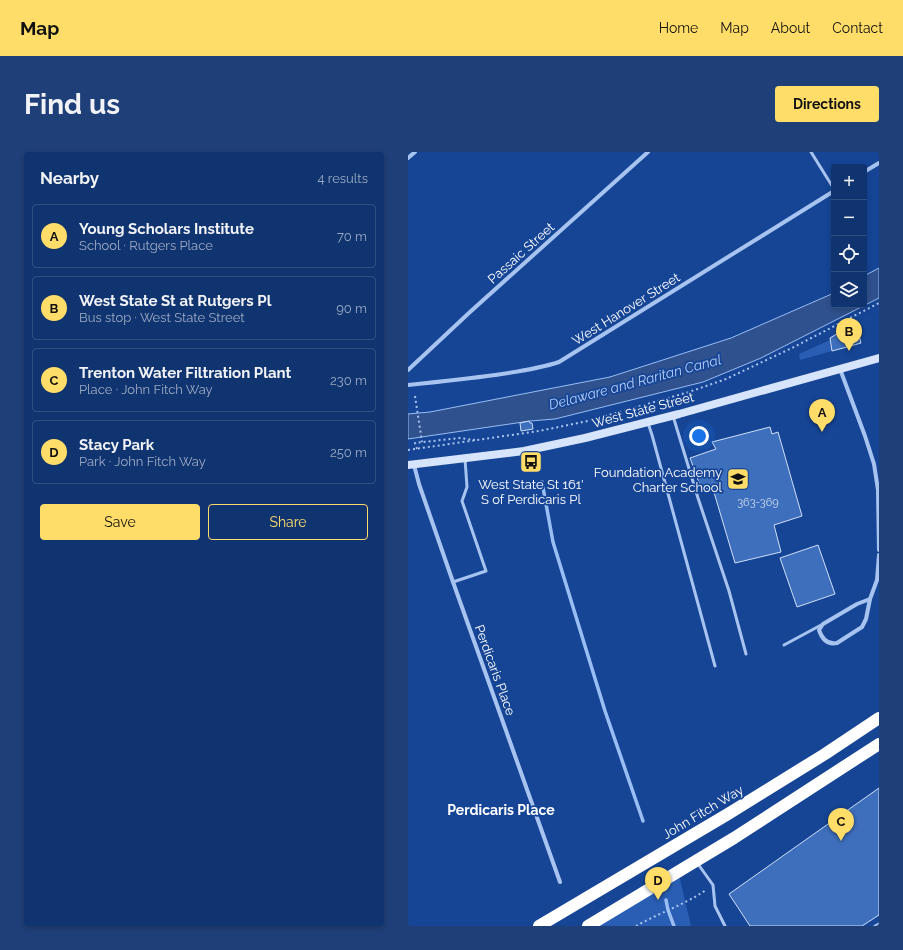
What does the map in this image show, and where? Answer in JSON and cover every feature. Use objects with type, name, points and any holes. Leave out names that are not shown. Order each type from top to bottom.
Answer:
[{"type":"highway","name":"John Fitch Way","points":[[539,926],[728,814],[825,754],[879,718]]},
{"type":"highway","points":[[588,926],[734,838],[879,744]]},
{"type":"street","points":[[408,158],[415,152]]},
{"type":"street","name":"Passaic Street","points":[[408,370],[648,152]]},
{"type":"street","points":[[867,170],[879,163]]},
{"type":"street","name":"West Hanover Street","points":[[408,385],[443,382],[522,371],[544,367],[559,362],[831,192]]},
{"type":"street","name":"West State Street","points":[[411,465],[524,451],[585,438],[879,358]]},
{"type":"street","points":[[840,369],[874,464],[878,490],[879,550]]},
{"type":"street","name":"Perdicaris Place","points":[[411,465],[560,882]]},
{"type":"street","points":[[870,599],[857,604],[823,624],[819,630],[823,639],[834,644],[862,627],[866,619],[870,599],[877,580],[879,555]]},
{"type":"lane","points":[[811,152],[831,185]]},
{"type":"lane","points":[[673,415],[698,498],[729,591],[746,654]]},
{"type":"lane","points":[[648,422],[715,666]]},
{"type":"lane","points":[[452,582],[486,571],[462,501],[467,487],[465,458]]},
{"type":"lane","points":[[784,645],[823,624]]},
{"type":"lane","points":[[696,861],[713,885],[715,906],[725,926]]},
{"type":"lane","points":[[875,926],[879,924]]},
{"type":"path","points":[[408,450],[539,431],[588,421],[689,392],[726,379],[792,348],[879,303]]},
{"type":"path","points":[[415,396],[422,442]]},
{"type":"path","points":[[417,449],[415,443],[458,438],[478,440]]},
{"type":"path","points":[[636,926],[650,918],[689,901],[713,885]]},
{"type":"shaded area","points":[[830,340],[832,351],[800,360],[799,354]]},
{"type":"shaded area","points":[[678,871],[691,926],[588,926]]},
{"type":"water","points":[[879,268],[879,298],[867,304],[867,274]]},
{"type":"water","name":"Delaware and Raritan Canal","points":[[831,294],[831,308],[859,308],[761,358],[703,382],[555,419],[530,421],[408,439],[408,414],[430,412],[610,377],[731,338]]},
{"type":"building","points":[[856,323],[861,343],[847,347],[843,330]]},
{"type":"building","points":[[843,330],[847,347],[832,351],[830,338]]},
{"type":"building","points":[[529,421],[532,423],[533,429],[521,431],[520,423]]},
{"type":"building","points":[[770,427],[772,434],[778,432],[802,516],[774,525],[781,552],[735,563],[713,489],[701,488],[690,458],[716,449],[712,442]]},
{"type":"building","points":[[818,545],[835,594],[797,607],[780,558]]},
{"type":"building","points":[[879,788],[879,915],[862,926],[750,926],[729,894]]},
{"type":"waterway","points":[[542,482],[553,542],[605,711],[643,821]]},
{"type":"waterway","points":[[666,900],[674,926]]},
{"type":"place","name":"West State St at Rutgers Pl","points":[[849,351]]},
{"type":"place","name":"Young Scholars Institute","points":[[822,432]]},
{"type":"place","name":"West State St 161' S of Perdicaris Pl","points":[[531,462]]},
{"type":"place","name":"Foundation Academy Charter School","points":[[738,479]]},
{"type":"place","name":"Trenton Water Filtration Plant","points":[[841,841]]},
{"type":"place","name":"Stacy Park","points":[[658,900]]},
{"type":"district","name":"Perdicaris Place","points":[[501,810]]}]
